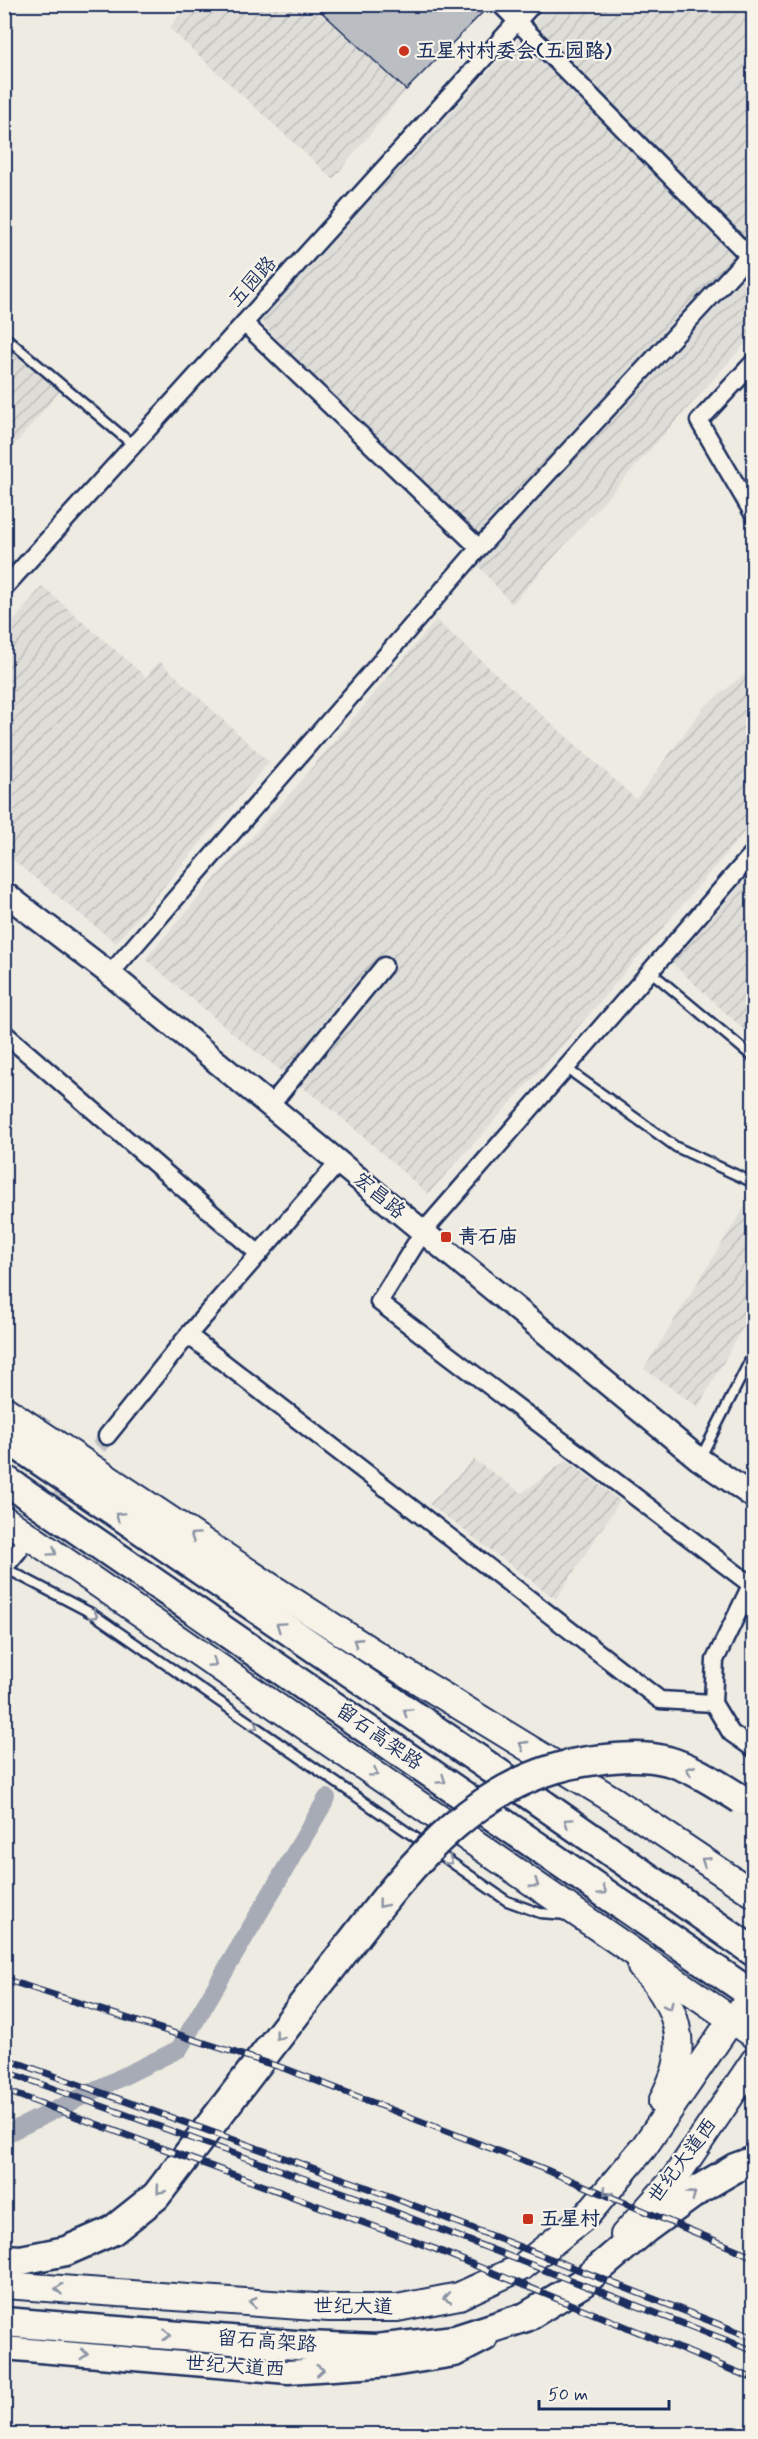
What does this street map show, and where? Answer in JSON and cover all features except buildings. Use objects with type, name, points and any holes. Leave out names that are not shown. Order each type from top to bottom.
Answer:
[{"type":"highway","name":"留石高架路","points":[[4,1436],[517,1786],[753,1952]]},
{"type":"highway","name":"留石高架路","points":[[4,1479],[753,1997]]},
{"type":"highway","points":[[4,2259],[21,2260],[66,2251],[112,2231],[156,2196],[402,1878],[437,1839],[497,1792],[530,1776],[574,1762],[639,1756],[669,1761],[700,1774],[753,1808]]},
{"type":"highway","name":"留石高架路","points":[[4,2322],[308,2346],[376,2349],[455,2340],[526,2317],[582,2283],[645,2229],[701,2188],[735,2168],[753,2161]]},
{"type":"main road","points":[[4,1409],[271,1587],[404,1672],[612,1799],[753,1894]]},
{"type":"main road","points":[[4,1519],[753,2035]]},
{"type":"main road","points":[[604,1931],[654,1980],[673,2010],[679,2041],[677,2064],[644,2147]]},
{"type":"main road","name":"世纪大道西","points":[[644,2147],[732,2019],[753,1997]]},
{"type":"main road","name":"世纪大道西","points":[[582,2283],[675,2178],[753,2061]]},
{"type":"main road","name":"世纪大道","points":[[4,2285],[329,2308],[397,2308],[459,2296],[522,2267],[587,2216],[644,2147]]},
{"type":"street","points":[[110,974],[479,548],[752,256],[500,4]]},
{"type":"street","name":"五园路","points":[[4,588],[533,4]]},
{"type":"street","points":[[244,323],[479,548]]},
{"type":"street","points":[[753,362],[699,421],[753,515]]},
{"type":"street","points":[[753,852],[423,1232],[379,1302],[752,1584],[715,1660],[713,1703],[731,1733],[753,1749]]},
{"type":"street","name":"宏昌路","points":[[4,893],[110,974],[699,1459],[753,1497]]},
{"type":"street","points":[[270,1106],[384,966]]},
{"type":"street","points":[[4,1033],[259,1254]]},
{"type":"street","points":[[107,1436],[188,1335],[339,1162]]},
{"type":"street","points":[[188,1335],[660,1700],[713,1703]]},
{"type":"street","points":[[5,1568],[19,1550]]},
{"type":"street","name":"世纪大道西","points":[[4,2348],[288,2372],[392,2365],[455,2355],[526,2317]]},
{"type":"lane","points":[[4,336],[133,445]]},
{"type":"lane","points":[[650,971],[753,1058]]},
{"type":"lane","points":[[566,1068],[676,1147],[753,1183]]},
{"type":"lane","points":[[699,1459],[753,1352]]},
{"type":"lane","points":[[5,1568],[93,1614],[507,1902],[540,1913],[582,1916]]},
{"type":"shaded area","points":[[189,5],[313,5],[406,90],[333,179],[169,28]]},
{"type":"shaded area","points":[[550,5],[753,5],[753,335],[512,604],[260,320]]},
{"type":"shaded area","points":[[5,336],[64,386],[5,456]]},
{"type":"shaded area","points":[[42,586],[146,677],[159,661],[269,762],[116,943],[5,854],[5,632]]},
{"type":"shaded area","points":[[436,620],[636,799],[703,708],[753,667],[753,822],[562,1046],[428,1194],[341,1117],[241,1040],[145,959],[294,789]]},
{"type":"shaded area","points":[[753,871],[753,1038],[672,963]]},
{"type":"shaded area","points":[[754,1195],[753,1310],[698,1407],[644,1369]]},
{"type":"shaded area","points":[[474,1460],[522,1493],[567,1460],[620,1501],[556,1599],[429,1504]]},
{"type":"waterway","points":[[4,2135],[179,2049],[327,1798]]},
{"type":"tunnel","points":[[25,1542],[107,1436]]},
{"type":"railway","points":[[4,1979],[286,2069],[544,2169],[754,2257]]},
{"type":"railway","points":[[4,2058],[366,2187],[754,2338]]},
{"type":"railway","points":[[4,2071],[361,2199],[754,2351]]},
{"type":"railway","points":[[4,2090],[435,2249],[754,2379]]},
{"type":"place","name":"五星村村委会(五园路)","points":[[404,51]]},
{"type":"place","name":"青石庙","points":[[446,1237]]},
{"type":"place","name":"五星村","points":[[528,2219]]}]
